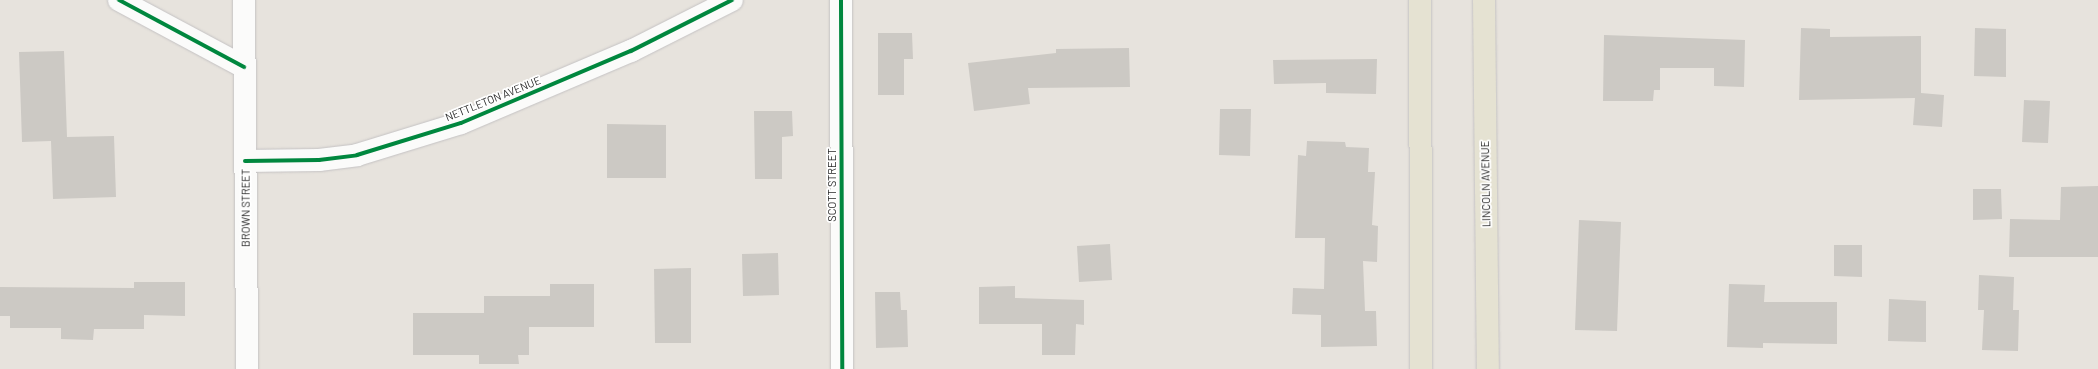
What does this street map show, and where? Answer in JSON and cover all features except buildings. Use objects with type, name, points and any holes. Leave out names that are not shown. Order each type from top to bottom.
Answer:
[{"type":"main road","points":[[1420,0],[1421,369]]},
{"type":"main road","name":"LINCOLN AVENUE","points":[[1484,0],[1488,369]]},
{"type":"street","points":[[119,0],[244,67]]},
{"type":"street","name":"BROWN STREET","points":[[244,0],[247,369]]},
{"type":"street","name":"NETTLETON AVENUE","points":[[245,161],[319,160],[357,155],[461,123],[631,51],[732,0]]},
{"type":"street","name":"SCOTT STREET","points":[[841,0],[842,369]]},
{"type":"cycle path","points":[[119,0],[244,67]]},
{"type":"cycle path","points":[[245,161],[319,160],[357,155],[461,123],[631,51],[732,0]]},
{"type":"cycle path","points":[[841,0],[842,369]]}]
